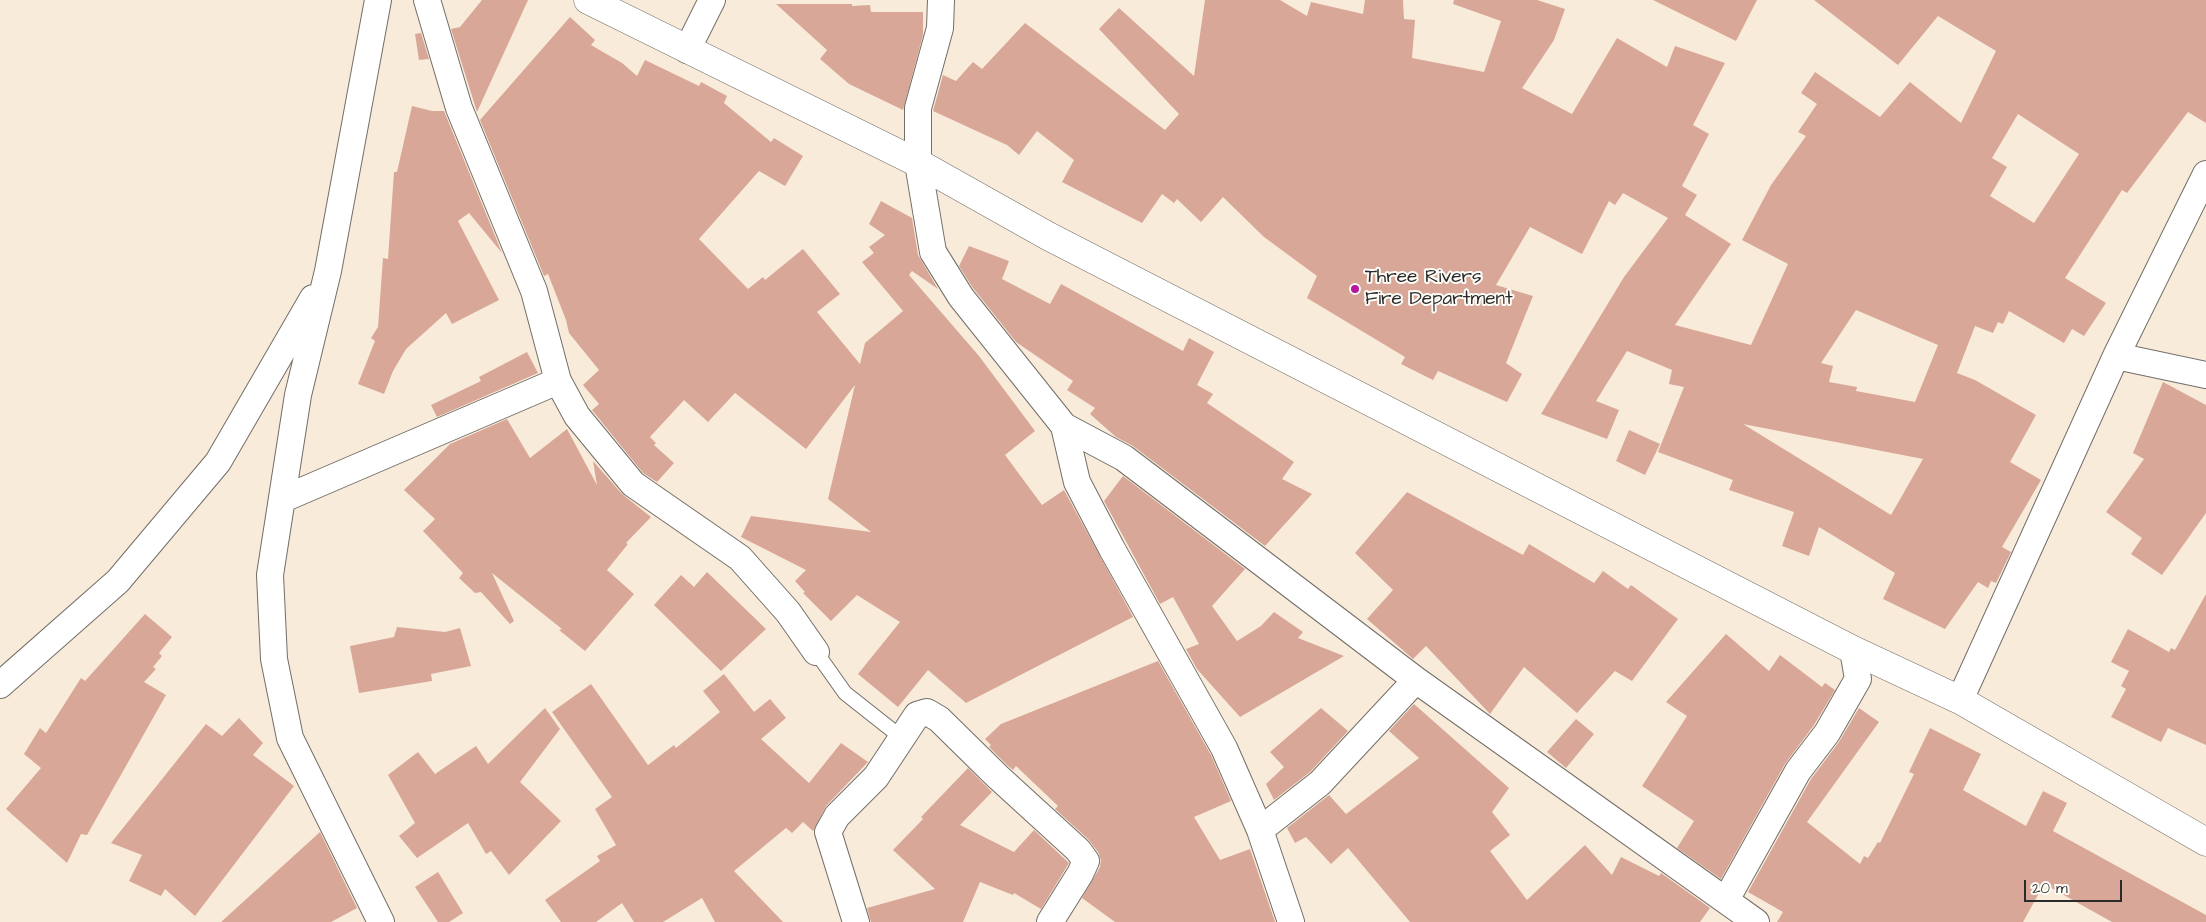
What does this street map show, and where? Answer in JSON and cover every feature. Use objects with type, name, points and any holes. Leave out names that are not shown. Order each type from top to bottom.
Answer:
[{"type":"street","points":[[378,0],[328,271],[298,395],[270,574],[274,659],[290,738],[382,922]]},
{"type":"street","points":[[427,0],[459,108],[534,291],[558,381],[577,416],[633,484],[740,558],[788,612],[816,652]]},
{"type":"street","points":[[588,0],[918,163],[1048,236],[1853,650],[1960,700],[2206,842]]},
{"type":"street","points":[[687,50],[712,0]]},
{"type":"street","points":[[941,0],[940,28],[918,108],[918,163],[932,252],[962,297],[1064,426],[1124,458],[1416,680],[1756,922]]},
{"type":"street","points":[[1960,700],[2116,356],[2206,174]]},
{"type":"street","points":[[0,685],[118,581],[218,462],[328,271]]},
{"type":"street","points":[[2116,356],[2206,375]]},
{"type":"street","points":[[283,499],[558,381]]},
{"type":"street","points":[[1064,426],[1077,482],[1112,549],[1224,748],[1260,830],[1292,922]]},
{"type":"street","points":[[1726,900],[1798,771],[1827,733],[1858,679],[1853,650]]},
{"type":"street","points":[[1260,830],[1320,783],[1416,680]]},
{"type":"street","points":[[856,922],[828,832],[837,816],[876,777],[917,715],[927,712],[939,719],[997,776],[1078,850],[1086,862],[1050,922]]},
{"type":"lane","points":[[816,652],[845,693],[902,738]]},
{"type":"building","points":[[482,0],[528,0],[477,112],[451,29],[460,27]]},
{"type":"building","points":[[1205,0],[1280,0],[1307,16],[1311,2],[1363,14],[1365,0],[1403,0],[1404,19],[1415,20],[1412,58],[1484,72],[1501,21],[1453,4],[1454,0],[1537,0],[1565,9],[1554,40],[1522,88],[1572,114],[1617,38],[1667,67],[1675,46],[1725,63],[1693,125],[1709,134],[1682,186],[1697,195],[1685,215],[1731,244],[1675,325],[1751,345],[1788,264],[1742,240],[1771,185],[1806,136],[1798,132],[1817,104],[1801,93],[1815,72],[1880,117],[1910,82],[1961,123],[1996,51],[1938,16],[1898,65],[1814,0],[2206,0],[2206,123],[2188,112],[2127,193],[2122,190],[2065,278],[2106,303],[2084,336],[2072,329],[2064,343],[2009,311],[2003,324],[1998,322],[1993,333],[1975,326],[1957,373],[1975,380],[2036,415],[2010,462],[2041,480],[2002,547],[2011,552],[1996,583],[1991,581],[1988,588],[1978,582],[1945,629],[1883,599],[1895,573],[1819,527],[1809,556],[1782,546],[1794,512],[1729,490],[1733,480],[1658,452],[1684,387],[1669,384],[1672,370],[1627,351],[1596,401],[1619,410],[1607,439],[1541,414],[1624,277],[1668,218],[1623,193],[1615,205],[1609,201],[1582,254],[1530,227],[1496,285],[1533,296],[1506,363],[1522,374],[1507,402],[1438,371],[1433,380],[1401,364],[1405,357],[1307,298],[1317,276],[1264,237],[1223,197],[1201,222],[1177,199],[1174,203],[1162,194],[1142,223],[1062,182],[1074,160],[1037,131],[1019,155],[1007,145],[933,111],[943,75],[956,81],[973,62],[982,69],[1025,23],[1165,130],[1179,114],[1099,29],[1119,8],[1194,76]],"holes":[[[2018,114],[2079,154],[2034,223],[1990,196],[2007,167],[1992,158]],[[1856,310],[1938,345],[1915,402],[1856,391],[1857,387],[1829,382],[1833,366],[1821,363]],[[1743,424],[1923,459],[1891,515]]]},
{"type":"building","points":[[1653,0],[1757,0],[1736,41]]},
{"type":"building","points":[[776,4],[852,4],[852,6],[870,5],[871,12],[923,12],[923,35],[903,110],[849,84],[820,59],[827,50]]},
{"type":"building","points":[[570,17],[595,40],[591,45],[622,63],[637,76],[645,60],[699,86],[701,82],[727,96],[724,103],[771,142],[774,138],[803,156],[785,186],[759,171],[699,239],[748,289],[763,277],[765,280],[803,249],[840,294],[817,312],[860,364],[865,343],[903,311],[862,262],[874,253],[869,247],[885,235],[869,224],[881,201],[912,218],[918,255],[938,289],[912,271],[909,275],[979,356],[1035,431],[1005,455],[1042,505],[1064,490],[1133,617],[966,703],[928,670],[898,707],[858,674],[900,622],[857,595],[831,621],[803,593],[805,592],[795,581],[806,570],[741,537],[751,516],[871,532],[828,499],[855,385],[806,449],[735,393],[708,422],[684,400],[650,437],[656,443],[654,445],[674,463],[657,482],[643,473],[592,410],[599,404],[583,385],[599,370],[569,333],[566,320],[548,274],[544,276],[480,120]]},
{"type":"building","points":[[421,33],[429,59],[419,60],[415,34]]},
{"type":"building","points":[[412,106],[432,111],[444,111],[502,253],[469,213],[458,221],[499,300],[452,324],[446,313],[406,349],[393,371],[384,394],[358,384],[375,341],[371,338],[378,327],[383,258],[388,259],[394,172],[397,172]]},
{"type":"building","points":[[969,246],[1009,261],[1002,279],[1050,304],[1061,284],[1183,351],[1189,338],[1214,352],[1197,385],[1213,394],[1207,403],[1294,462],[1282,479],[1312,494],[1265,546],[1133,446],[1116,437],[1090,414],[1095,408],[1067,390],[1073,381],[1016,342],[973,288],[959,266]]},
{"type":"building","points":[[527,352],[538,373],[437,417],[431,405],[481,381],[479,377]]},
{"type":"building","points":[[2163,382],[2206,405],[2206,513],[2162,575],[2131,554],[2142,538],[2106,512],[2144,459],[2133,453]]},
{"type":"building","points":[[507,419],[530,458],[567,429],[597,485],[593,461],[622,494],[651,517],[626,543],[628,544],[607,570],[634,594],[585,651],[559,630],[562,629],[492,573],[514,621],[510,624],[481,592],[475,593],[459,578],[463,573],[423,531],[435,519],[404,490],[450,444]]},
{"type":"building","points":[[1629,430],[1660,444],[1645,475],[1616,461]]},
{"type":"building","points":[[1123,476],[1245,569],[1212,606],[1237,641],[1261,626],[1274,612],[1303,632],[1298,638],[1344,656],[1240,717],[1197,669],[1186,649],[1199,644],[1173,597],[1160,604],[1104,501]]},
{"type":"building","points":[[1407,492],[1523,555],[1529,544],[1594,583],[1603,571],[1628,589],[1631,585],[1678,619],[1632,681],[1615,671],[1577,713],[1524,667],[1490,714],[1426,646],[1413,659],[1367,619],[1393,590],[1355,553]]},
{"type":"building","points":[[707,572],[766,629],[721,671],[654,605],[681,575],[694,587]]},
{"type":"building","points":[[2206,594],[2206,745],[2168,728],[2161,742],[2111,717],[2126,689],[2121,686],[2129,671],[2111,662],[2128,629],[2169,652],[2171,648],[2175,650]]},
{"type":"building","points":[[145,614],[172,637],[159,653],[162,656],[153,667],[156,669],[144,682],[166,695],[87,835],[81,834],[67,863],[6,809],[41,768],[24,754],[40,728],[46,733],[81,678],[85,681]]},
{"type":"building","points":[[397,627],[445,632],[460,628],[471,666],[431,674],[432,681],[359,693],[350,646],[394,637]]},
{"type":"building","points":[[1726,634],[1769,671],[1780,655],[1822,687],[1825,683],[1835,690],[1814,725],[1785,764],[1721,879],[1677,848],[1694,821],[1642,786],[1687,716],[1666,702]]},
{"type":"building","points":[[1158,661],[1211,755],[1231,801],[1194,817],[1220,860],[1250,849],[1275,922],[1115,922],[1082,898],[1100,867],[1101,860],[1098,852],[1088,839],[1055,809],[1058,806],[1016,766],[1013,770],[1007,765],[989,747],[991,745],[985,739],[1001,724]]},
{"type":"building","points":[[724,674],[754,712],[770,699],[786,718],[761,739],[809,783],[841,743],[868,762],[826,806],[813,831],[803,822],[792,833],[786,828],[734,871],[783,922],[715,922],[702,898],[663,922],[634,922],[622,903],[596,922],[561,922],[545,900],[600,861],[597,856],[616,845],[595,809],[612,797],[552,712],[591,684],[648,765],[674,745],[676,748],[720,712],[703,691]]},
{"type":"building","points":[[1414,704],[1509,788],[1492,812],[1510,835],[1490,851],[1527,900],[1585,845],[1612,875],[1621,857],[1659,876],[1661,873],[1710,908],[1700,922],[1410,922],[1348,848],[1331,864],[1306,837],[1295,843],[1287,828],[1329,795],[1346,814],[1419,758],[1389,731]]},
{"type":"building","points":[[545,708],[560,729],[520,782],[561,821],[509,875],[491,851],[486,854],[468,823],[417,858],[399,836],[415,823],[388,775],[418,752],[435,774],[476,746],[488,764]]},
{"type":"building","points":[[1321,708],[1348,731],[1310,772],[1274,800],[1266,784],[1284,767],[1270,752]]},
{"type":"building","points":[[1859,708],[1879,722],[1807,822],[1860,864],[1864,856],[1868,858],[1878,842],[1880,843],[1914,774],[1909,772],[1930,728],[1981,754],[1963,790],[2026,826],[2043,791],[2067,803],[2053,831],[2206,915],[2206,922],[2112,922],[2044,884],[2023,922],[1777,922],[1783,912],[1748,892],[1811,779],[1839,742]]},
{"type":"building","points":[[239,718],[263,743],[253,755],[294,786],[195,916],[165,889],[161,896],[129,881],[142,855],[111,843],[206,724],[222,736]]},
{"type":"building","points":[[1576,719],[1594,734],[1566,768],[1547,752]]},
{"type":"building","points":[[968,768],[992,792],[960,825],[1014,852],[1034,830],[1069,863],[1041,909],[1014,893],[1013,895],[980,882],[963,922],[871,922],[867,908],[935,889],[893,850],[923,819],[921,817]]},
{"type":"building","points":[[320,832],[357,908],[331,922],[221,922]]},
{"type":"building","points":[[438,872],[463,913],[449,922],[438,922],[415,887]]},
{"type":"place","name":"Three Rivers Fire Department","points":[[1355,289]]}]
